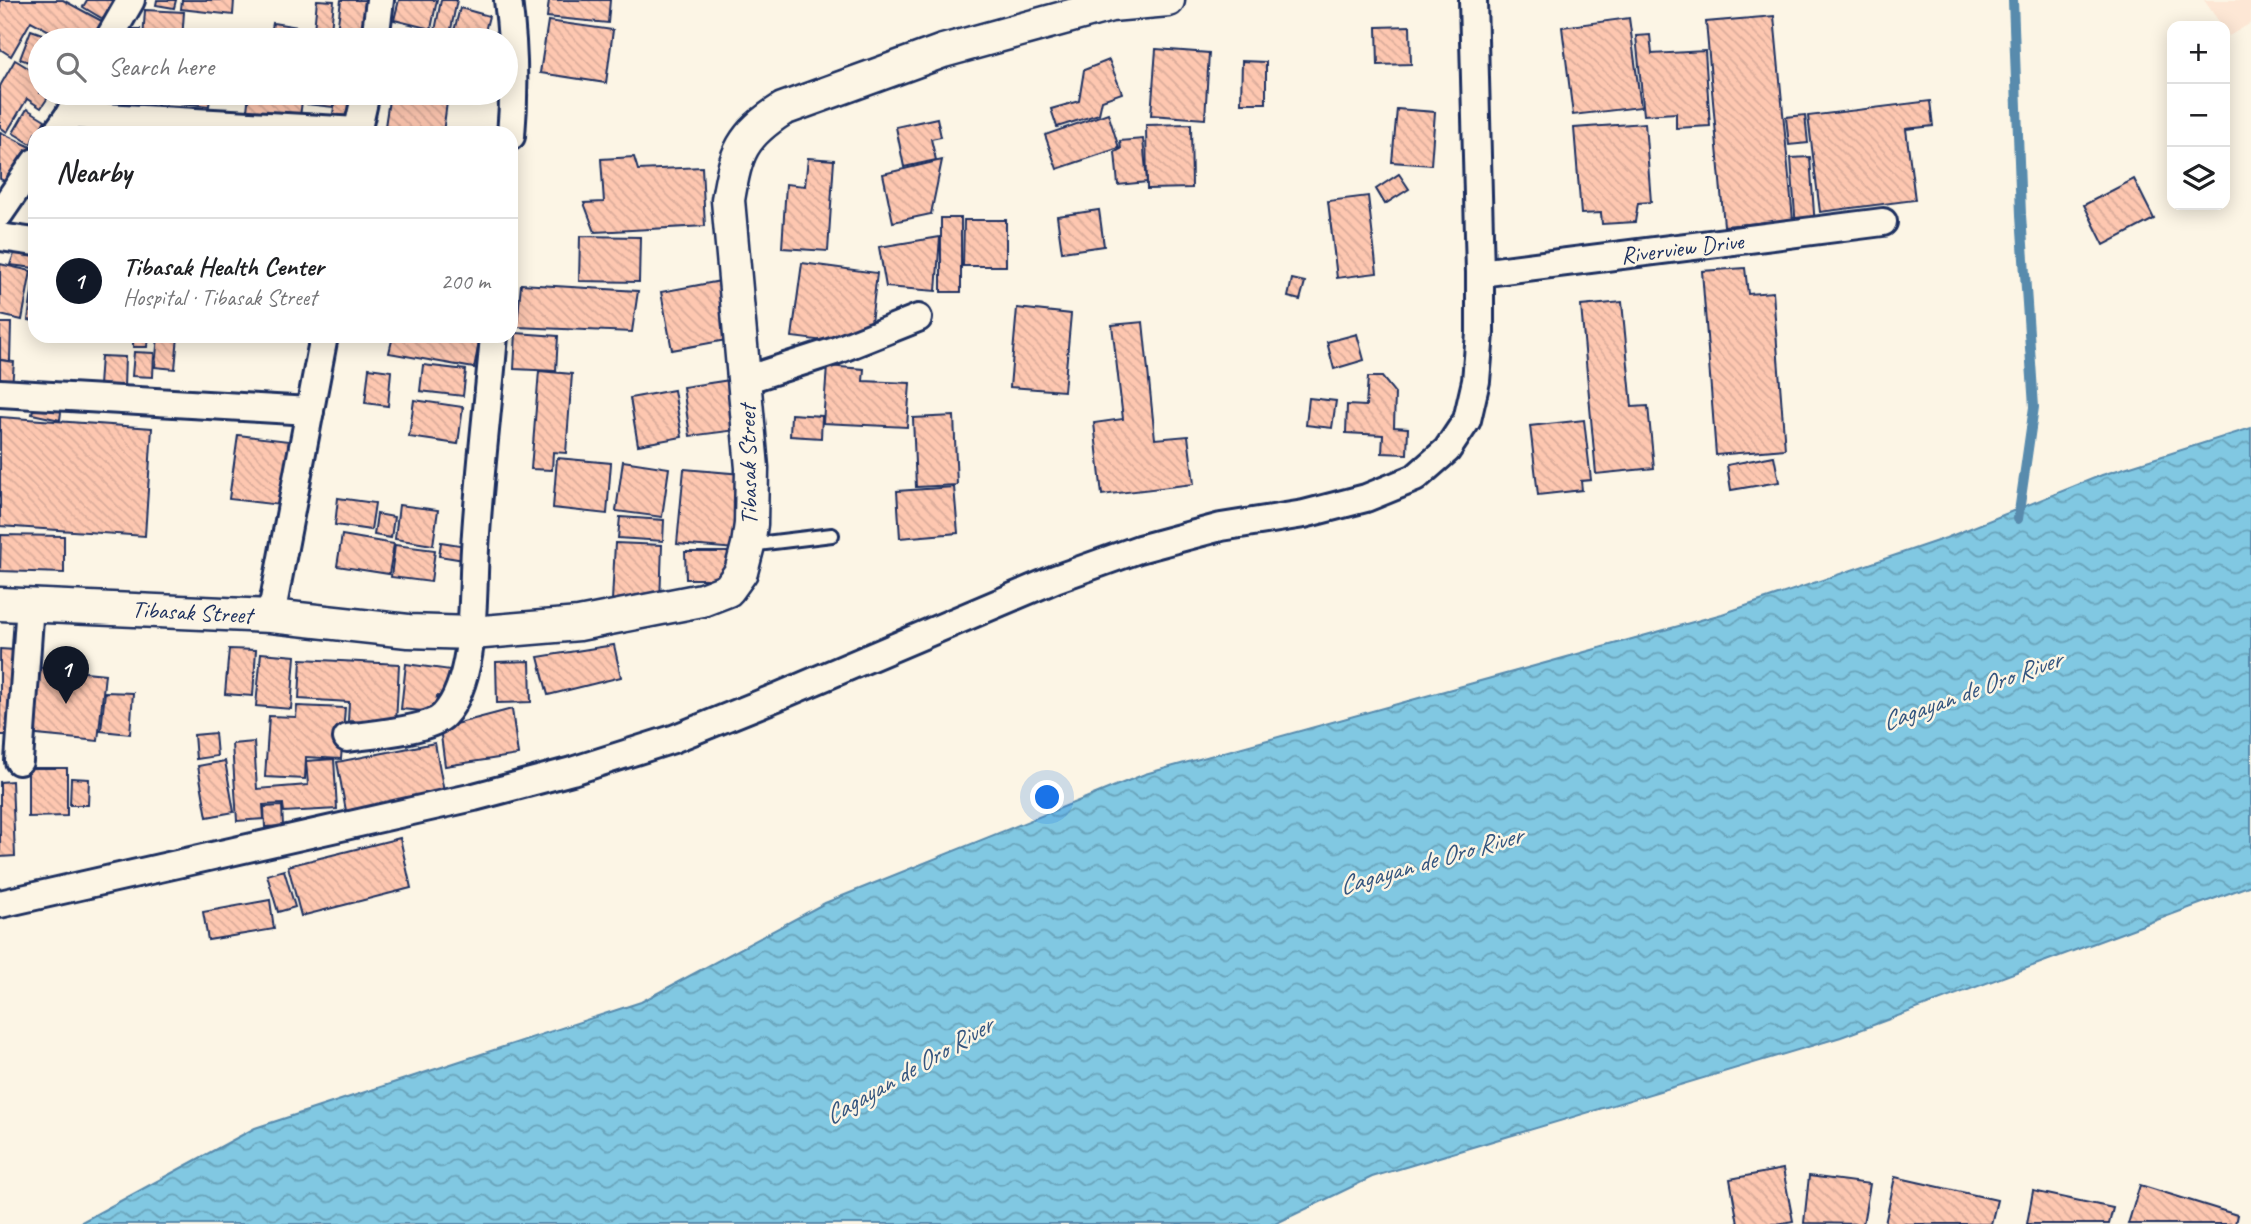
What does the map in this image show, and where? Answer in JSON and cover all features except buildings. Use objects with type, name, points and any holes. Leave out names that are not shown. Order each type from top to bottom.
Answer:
[{"type":"street","points":[[115,28],[131,0]]},
{"type":"street","points":[[376,28],[380,0]]},
{"type":"street","points":[[508,0],[511,28]]},
{"type":"street","name":"Tibasak Street","points":[[15,604],[271,616],[408,631],[472,633],[579,624],[702,600],[728,590],[741,572],[751,524],[752,468],[728,200],[734,165],[745,140],[761,123],[783,109],[943,51],[1111,5],[1168,0]]},
{"type":"street","points":[[0,904],[474,797],[572,771],[673,739],[1016,595],[1139,550],[1221,527],[1304,514],[1366,498],[1415,478],[1447,450],[1466,421],[1476,381],[1480,333],[1480,273],[1473,0]]},
{"type":"street","points":[[359,126],[364,105]]},
{"type":"street","points":[[512,126],[514,105]]},
{"type":"street","points":[[68,113],[266,126]]},
{"type":"street","points":[[0,213],[28,172]]},
{"type":"street","name":"Riverview Drive","points":[[1480,273],[1883,222]]},
{"type":"street","points":[[0,237],[28,241]]},
{"type":"street","points":[[745,380],[835,351],[918,318]]},
{"type":"street","points":[[271,616],[323,343]]},
{"type":"street","points":[[347,738],[408,730],[443,717],[459,689],[472,633],[475,549],[493,343]]},
{"type":"street","points":[[0,393],[310,411]]},
{"type":"street","points":[[15,604],[19,761]]},
{"type":"lane","points":[[748,545],[832,535]]},
{"type":"shaded area","points":[[2204,0],[2251,0],[2251,23],[2230,35],[2230,21],[2219,21]]},
{"type":"water","name":"Cagayan de Oro River","points":[[2251,428],[2251,885],[1841,1037],[1372,1177],[1275,1224],[78,1224],[255,1128],[641,1002],[825,903],[1145,774],[1722,614],[1946,538],[2102,475]]},
{"type":"waterway","points":[[2013,0],[2021,215],[2034,407],[2018,519]]},
{"type":"place","name":"Tibasak Health Center","points":[[66,704]]}]
